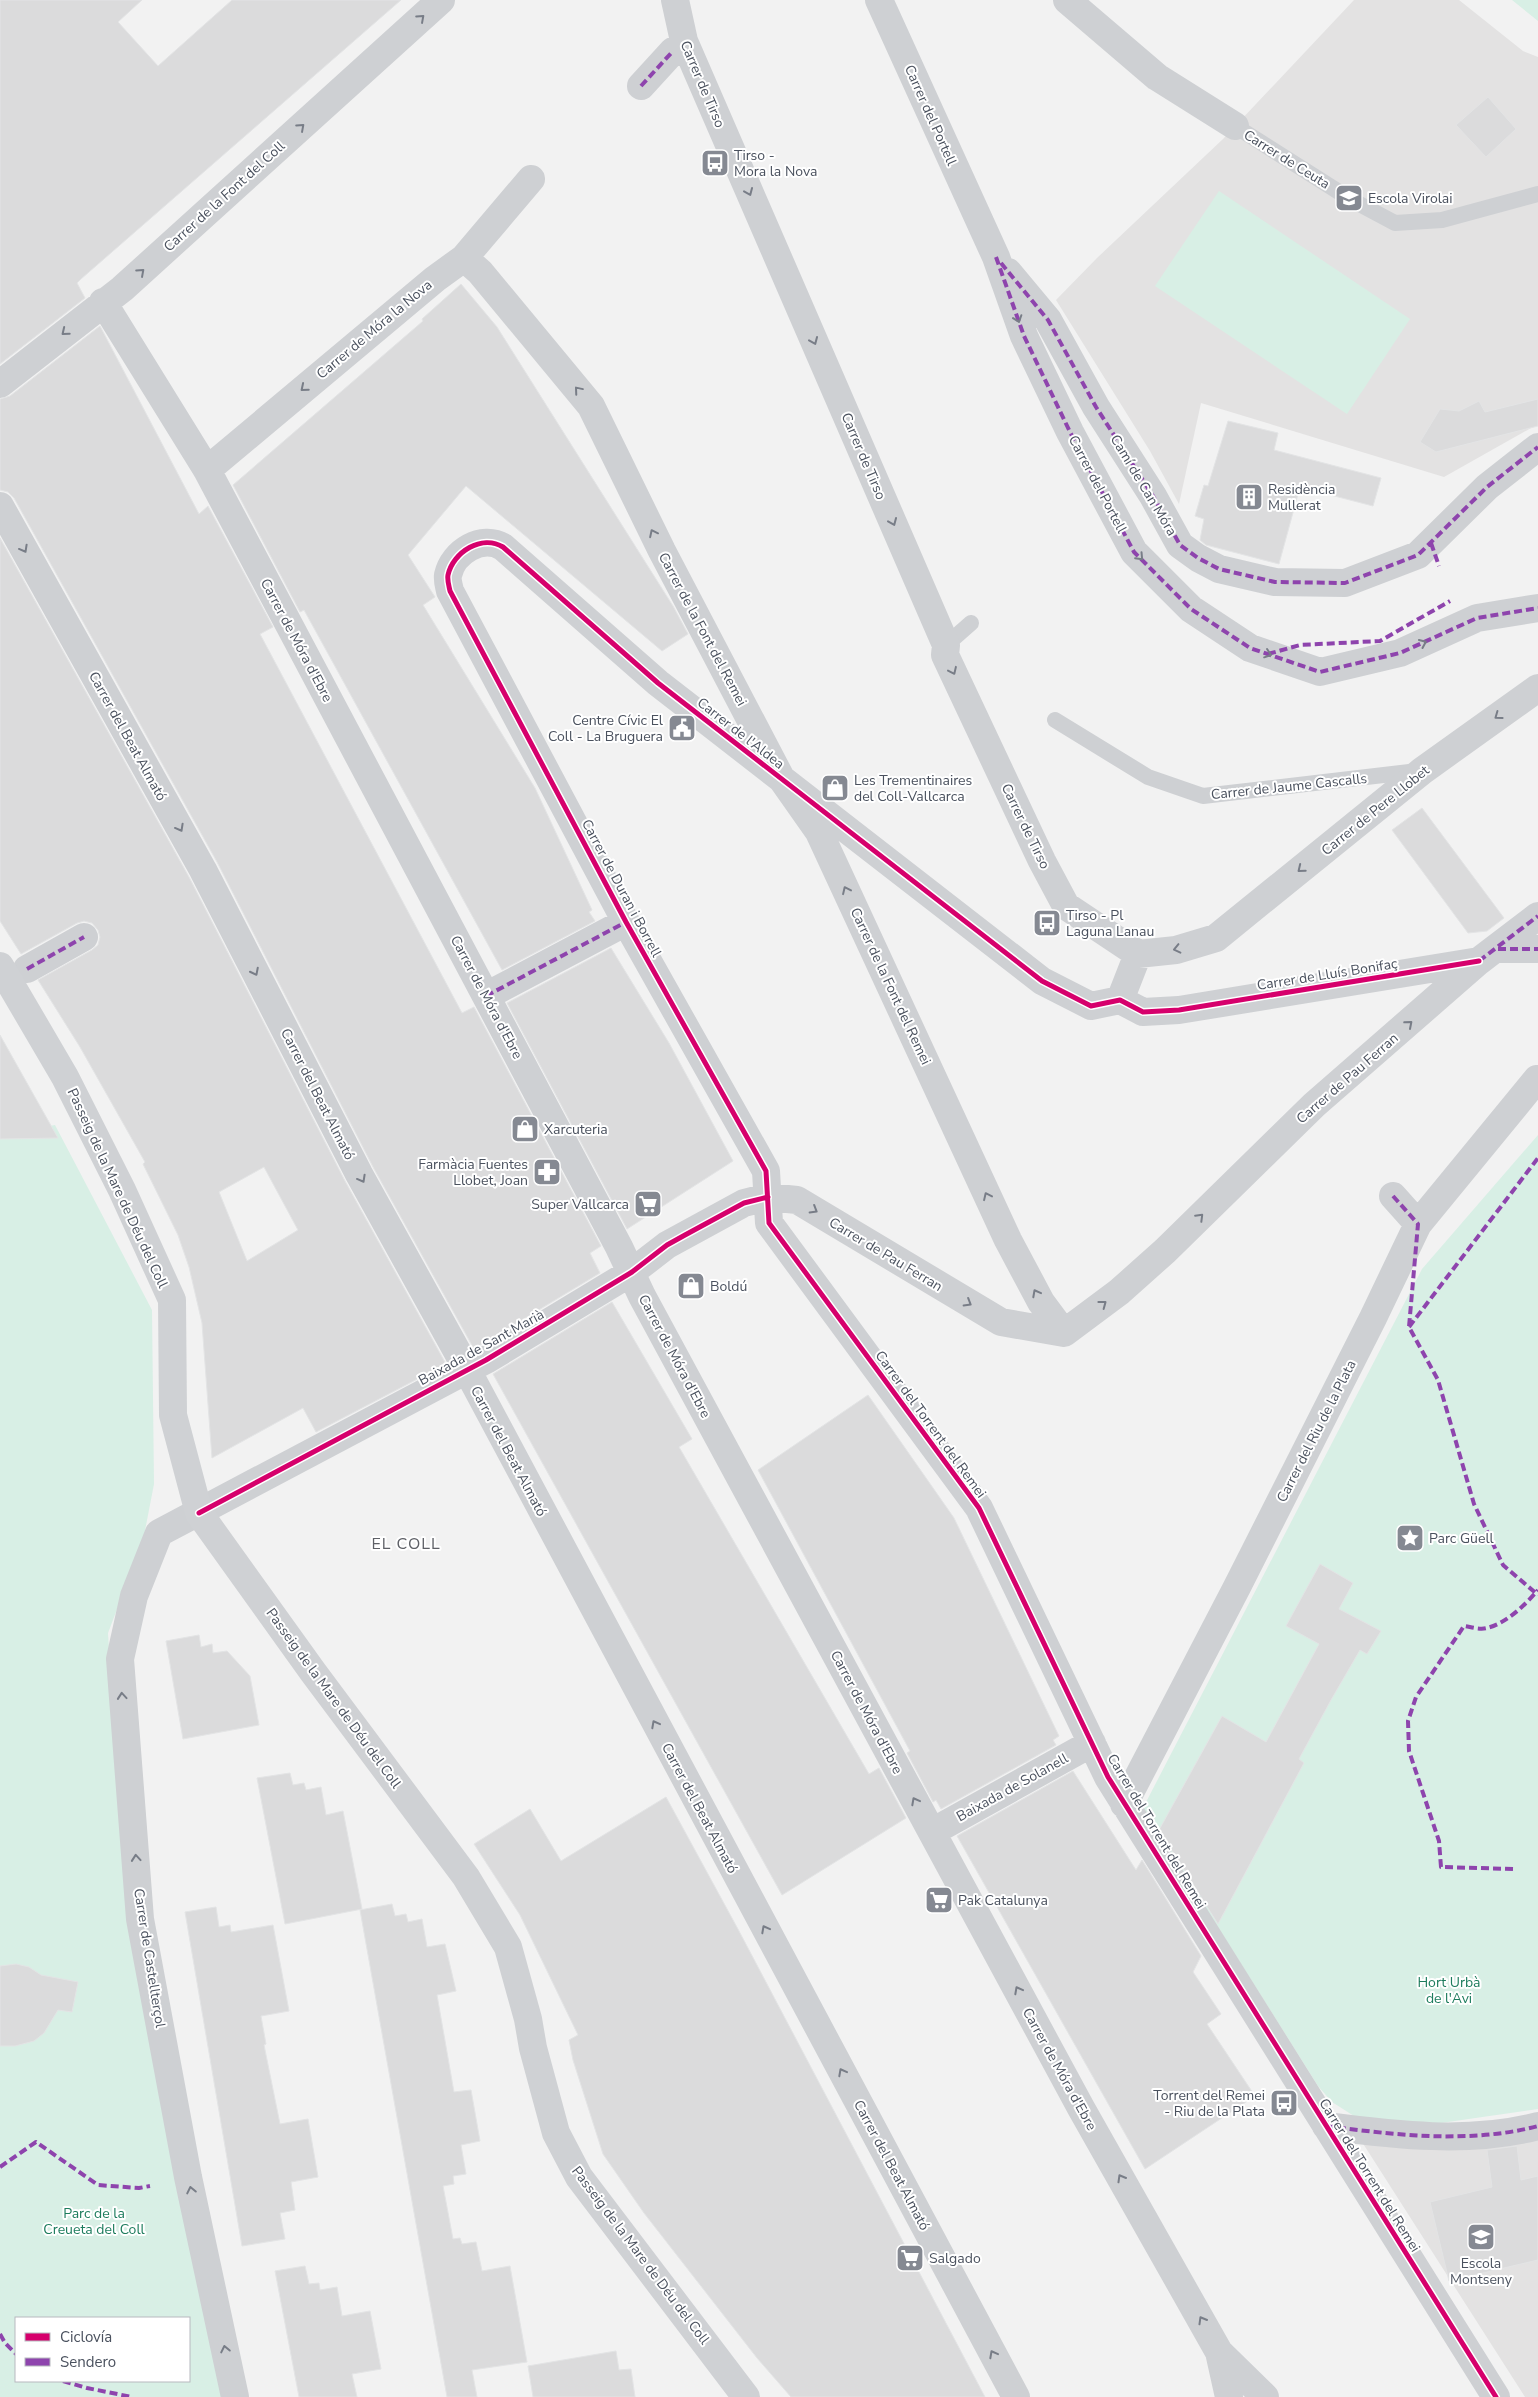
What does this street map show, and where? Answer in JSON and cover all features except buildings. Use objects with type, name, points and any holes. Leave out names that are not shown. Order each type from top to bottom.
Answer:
[{"type":"street","name":"Carrer de la Font del Coll","points":[[0,384],[122,289],[441,0]]},
{"type":"street","name":"Carrer de Tirso","points":[[675,0],[684,41],[946,645],[945,655],[1042,861],[1066,906],[1138,954]]},
{"type":"street","name":"Carrer del Portell","points":[[879,0],[996,257],[1024,336],[1070,432],[1096,501],[1134,552],[1191,610],[1250,648],[1320,672],[1400,653],[1477,618],[1538,608]]},
{"type":"street","name":"Carrer de Ceuta","points":[[1067,0],[1157,77],[1235,126]]},
{"type":"street","points":[[642,86],[672,51]]},
{"type":"street","name":"Carrer de Móra la Nova","points":[[207,470],[435,279],[464,258],[532,179]]},
{"type":"street","name":"Camí de Can Móra","points":[[996,257],[1048,320],[1096,407],[1153,496],[1180,545],[1219,570],[1275,582],[1345,583],[1418,555],[1487,487],[1538,447]]},
{"type":"street","name":"Carrer de la Font del Remei","points":[[464,258],[480,272],[591,406],[662,551],[781,778],[819,832],[1008,1240],[1040,1302],[1064,1333]]},
{"type":"street","name":"Carrer de Móra d'Ebre","points":[[103,302],[207,470],[632,1272],[647,1305],[1076,2100],[1219,2352],[1265,2397]]},
{"type":"street","name":"Carrer del Beat Almató","points":[[0,506],[203,870],[359,1174],[466,1369],[1016,2397]]},
{"type":"street","name":"Carrer de l'Aldea","points":[[450,591],[447,576],[453,563],[475,544],[486,542],[497,544],[658,682],[1042,980],[1092,1006],[1120,1000]]},
{"type":"street","name":"Carrer de Duran i Borrell","points":[[450,591],[626,922],[766,1171],[768,1197]]},
{"type":"street","name":"Carrer de Pere Llobet","points":[[1138,954],[1176,950],[1216,938],[1422,771],[1538,688]]},
{"type":"street","name":"Carrer de Pau Ferran","points":[[768,1197],[797,1200],[1001,1322],[1064,1333],[1119,1292],[1165,1251],[1314,1104],[1489,955],[1538,916]]},
{"type":"street","points":[[486,996],[626,922]]},
{"type":"street","points":[[27,969],[84,937]]},
{"type":"street","name":"Carrer de Lluís Bonifaç","points":[[1120,1000],[1143,1012],[1179,1010],[1489,955],[1538,949]]},
{"type":"street","points":[[1120,1000],[1138,954]]},
{"type":"street","name":"Passeig de la Mare de Déu del Coll","points":[[0,966],[65,1077],[122,1190],[172,1300],[173,1416],[199,1513],[313,1672],[466,1876],[508,1947],[528,2019],[533,2048],[553,2124],[579,2176],[746,2397]]},
{"type":"street","name":"Carrer del Riu de la Plata","points":[[1124,1804],[1242,1578],[1373,1318],[1418,1224],[1537,1079]]},
{"type":"street","points":[[1393,1196],[1418,1224]]},
{"type":"street","name":"Baixada de Sant Marià","points":[[199,1513],[486,1360],[632,1272],[667,1245],[685,1235],[744,1203],[759,1197],[768,1197]]},
{"type":"street","name":"Carrer del Torrent del Remei","points":[[768,1197],[769,1223],[979,1508],[1108,1777],[1496,2397]]},
{"type":"street","name":"Carrer de Castellterçol","points":[[199,1513],[159,1533],[134,1596],[120,1659],[140,1919],[188,2177],[235,2397]]},
{"type":"street","name":"Baixada de Solanell","points":[[932,1832],[1092,1743]]},
{"type":"street","points":[[1326,2126],[1396,2134],[1477,2135],[1522,2130],[1538,2126]]},
{"type":"street","points":[[1219,2352],[1229,2397]]},
{"type":"lane","name":"Carrer de Ceuta","points":[[1235,126],[1350,199],[1395,223],[1442,220],[1538,194]]},
{"type":"lane","points":[[946,645],[971,623]]},
{"type":"lane","name":"Carrer de Jaume Cascalls","points":[[1055,720],[1148,777],[1203,796],[1422,771]]},
{"type":"shaded area","name":"Escola Virolai","points":[[1354,0],[1459,0],[1523,51],[1538,57],[1538,424],[1444,477],[1201,403],[1179,504],[1150,451],[1056,300],[1097,258],[1223,139]]},
{"type":"shaded area","name":"Escola Montseny","points":[[1538,2137],[1538,2397],[1525,2397],[1362,2142]]},
{"type":"green space","points":[[1512,0],[1538,0],[1538,21]]},
{"type":"green space","points":[[1219,191],[1410,319],[1347,414],[1155,286]]},
{"type":"green space","name":"Parc de la Creueta del Coll","points":[[55,1125],[152,1310],[154,1484],[143,1541],[108,1633],[121,1843],[222,2397],[0,2397],[0,1135]]},
{"type":"green space","name":"Parc Güell","points":[[1538,1135],[1538,2109],[1434,2124],[1357,2118],[1332,2102],[1318,2086],[1143,1808],[1422,1269]]},
{"type":"marked path","points":[[641,86],[673,51]]},
{"type":"marked path","points":[[996,257],[1024,336],[1070,432],[1134,552],[1191,609],[1250,648],[1320,672],[1400,653],[1477,618],[1538,608]]},
{"type":"marked path","points":[[1001,263],[1048,320],[1096,407],[1153,496],[1180,545],[1198,558],[1219,569],[1275,582],[1345,583],[1418,555],[1487,487],[1538,447]]},
{"type":"marked path","points":[[1431,543],[1439,566]]},
{"type":"marked path","points":[[1268,654],[1300,645],[1380,641],[1450,601]]},
{"type":"marked path","points":[[1479,961],[1538,916]]},
{"type":"marked path","points":[[486,996],[626,922]]},
{"type":"marked path","points":[[27,969],[84,937]]},
{"type":"marked path","points":[[1498,949],[1538,949]]},
{"type":"marked path","points":[[1409,1327],[1538,1158]]},
{"type":"marked path","points":[[1393,1196],[1418,1224],[1409,1327],[1438,1380],[1474,1504],[1503,1565],[1538,1595]]},
{"type":"marked path","points":[[1513,1869],[1441,1867],[1439,1841],[1409,1751],[1408,1721],[1416,1697],[1464,1626],[1478,1629],[1494,1626],[1508,1618],[1538,1590]]},
{"type":"marked path","points":[[1326,2126],[1405,2135],[1432,2136],[1486,2135],[1538,2126]]},
{"type":"marked path","points":[[0,2167],[36,2142],[98,2185],[139,2188],[150,2186]]},
{"type":"marked path","points":[[0,2334],[5,2343],[15,2353]]},
{"type":"marked path","points":[[66,2382],[132,2397]]},
{"type":"cycle path","points":[[1479,961],[1179,1010],[1143,1012],[1120,1000],[1091,1006],[1042,981],[658,683],[503,547],[495,544],[478,544],[462,553],[451,567],[448,577],[450,591],[626,922],[766,1171],[769,1223],[979,1508],[1108,1777],[1496,2397]]},
{"type":"cycle path","points":[[199,1513],[486,1360],[632,1272],[667,1245],[685,1235],[744,1203],[768,1197]]},
{"type":"place","name":"Tirso - Mora la Nova","points":[[715,163]]},
{"type":"place","name":"Escola Virolai","points":[[1349,198]]},
{"type":"place","name":"Residència Mullerat","points":[[1249,497]]},
{"type":"place","name":"Centre Cívic El Coll - La Bruguera","points":[[682,728]]},
{"type":"place","name":"Les Trementinaires del Coll-Vallcarca","points":[[835,788]]},
{"type":"place","name":"Tirso - Pl Laguna Lanau","points":[[1047,923]]},
{"type":"place","name":"Xarcuteria","points":[[525,1129]]},
{"type":"place","name":"Farmàcia Fuentes Llobet, Joan","points":[[547,1172]]},
{"type":"place","name":"Super Vallcarca","points":[[648,1204]]},
{"type":"place","name":"Boldú","points":[[691,1286]]},
{"type":"place","name":"Parc Güell","points":[[1410,1538]]},
{"type":"place","name":"Pak Catalunya","points":[[939,1900]]},
{"type":"place","name":"Torrent del Remei - Riu de la Plata","points":[[1284,2103]]},
{"type":"place","name":"Escola Montseny","points":[[1481,2237]]},
{"type":"place","name":"Salgado","points":[[910,2258]]},
{"type":"district","name":"EL COLL","points":[[406,1543]]},
{"type":"park label","name":"Hort Urbà de l'Avi","points":[[1449,1990]]}]
